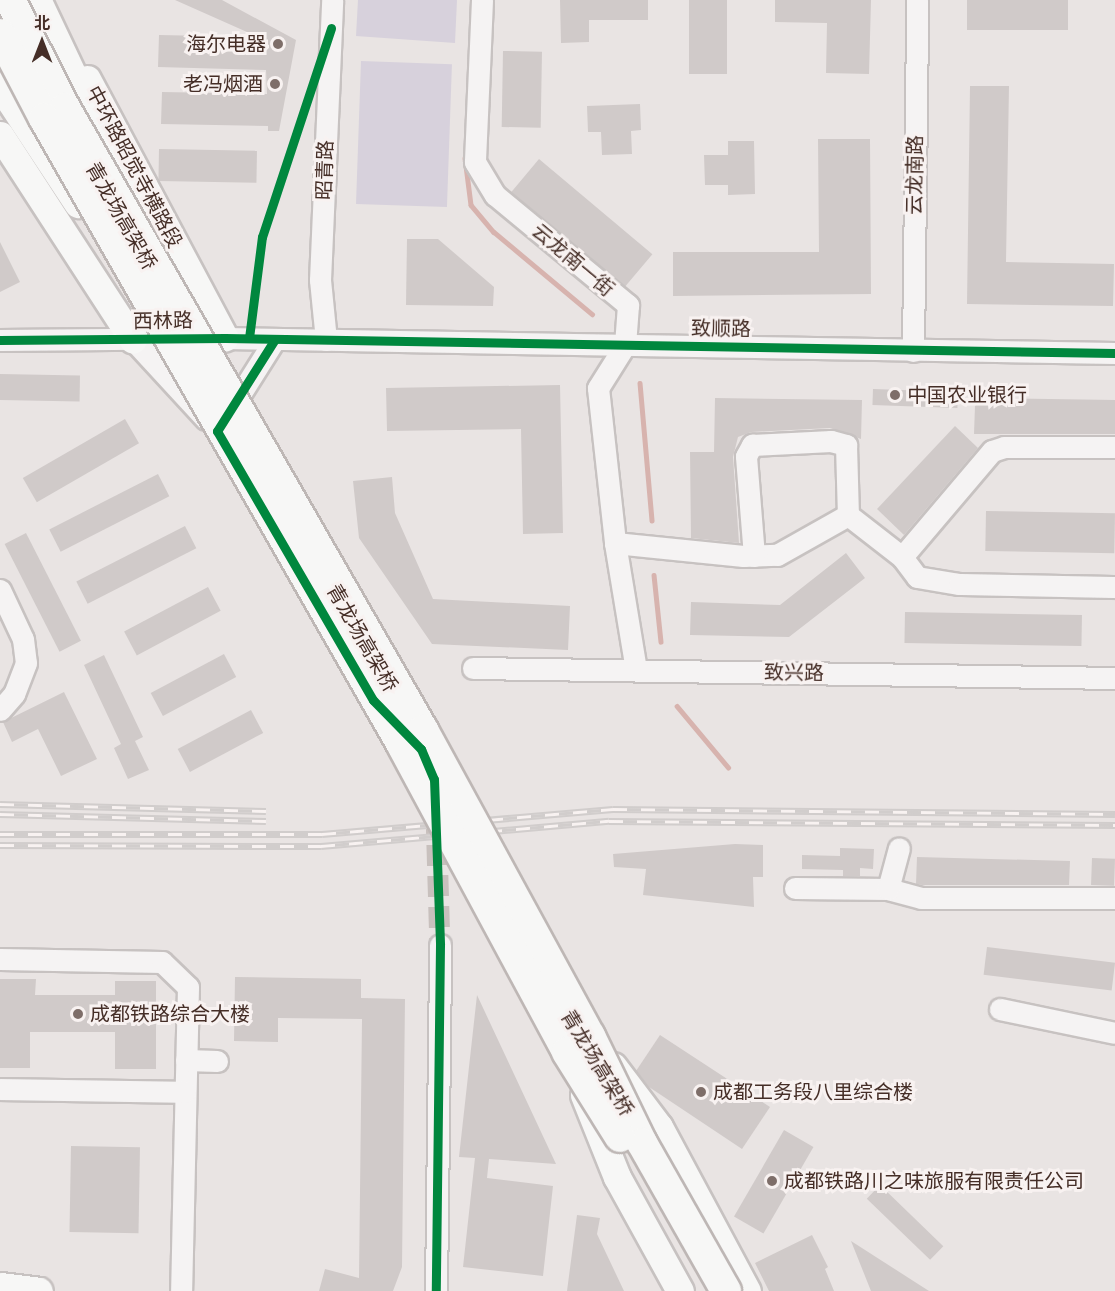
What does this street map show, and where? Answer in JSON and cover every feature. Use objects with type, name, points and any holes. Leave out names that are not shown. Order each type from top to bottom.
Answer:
[{"type":"highway","name":"青龙场高架桥","points":[[10,0],[164,302]]},
{"type":"highway","points":[[36,0],[73,80],[164,302]]},
{"type":"highway","name":"青龙场高架桥","points":[[0,34],[423,730],[578,1044],[710,1291]]},
{"type":"highway","points":[[0,83],[24,123],[164,302]]},
{"type":"highway","name":"青龙场高架桥","points":[[578,1044],[642,1143],[726,1291]]},
{"type":"main road","name":"中环路昭觉寺横路段","points":[[36,0],[130,155],[225,338]]},
{"type":"main road","points":[[0,135],[133,340]]},
{"type":"main road","points":[[578,1044],[617,1177],[680,1291]]},
{"type":"main road","points":[[578,1044],[659,1127],[747,1291]]},
{"type":"main road","points":[[0,1286],[39,1291]]},
{"type":"street","name":"昭青路","points":[[326,340],[320,280],[332,0]]},
{"type":"street","name":"云龙南一街","points":[[483,0],[475,162],[495,195],[628,305],[626,345]]},
{"type":"street","name":"云龙南路","points":[[913,351],[917,0]]},
{"type":"street","name":"西林路","points":[[0,340],[225,338],[326,340]]},
{"type":"street","points":[[217,431],[275,339]]},
{"type":"street","points":[[133,340],[217,431],[373,700],[421,749],[434,779]]},
{"type":"street","name":"致顺路","points":[[326,340],[1115,353]]},
{"type":"street","points":[[626,345],[598,388],[615,543],[636,670]]},
{"type":"street","points":[[754,556],[746,456],[752,445],[831,441],[846,445],[848,515]]},
{"type":"street","points":[[902,557],[992,450],[1004,447],[1115,447]]},
{"type":"street","points":[[615,543],[754,556],[777,555],[848,515]]},
{"type":"street","points":[[848,515],[902,557],[918,577],[959,584],[1115,587]]},
{"type":"street","points":[[0,590],[23,639],[26,663],[14,694],[0,710]]},
{"type":"street","name":"致兴路","points":[[473,668],[1115,678]]},
{"type":"street","points":[[888,889],[899,848]]},
{"type":"street","points":[[795,888],[888,889],[921,898],[1115,898]]},
{"type":"street","points":[[436,1291],[440,945]]},
{"type":"street","points":[[0,959],[162,962],[188,987],[181,1291]]},
{"type":"street","points":[[1000,1009],[1115,1034]]},
{"type":"street","points":[[186,1060],[218,1061]]},
{"type":"street","points":[[0,1089],[185,1092]]},
{"type":"shaded area","points":[[358,0],[457,0],[455,43],[356,36]]},
{"type":"shaded area","points":[[361,61],[452,64],[447,207],[356,204]]},
{"type":"building","points":[[175,0],[222,0],[296,40],[279,131],[268,131],[268,126],[161,124],[162,92],[267,94],[266,70],[158,67],[159,35],[258,37]]},
{"type":"building","points":[[560,0],[648,0],[648,20],[589,20],[589,42],[561,43]]},
{"type":"building","points":[[689,0],[727,0],[727,74],[689,74]]},
{"type":"building","points":[[775,0],[871,0],[869,74],[826,73],[827,23],[775,22]]},
{"type":"building","points":[[967,0],[1068,0],[1068,30],[967,30]]},
{"type":"building","points":[[503,51],[542,52],[541,128],[502,127]]},
{"type":"building","points":[[970,86],[1009,86],[1006,262],[1114,264],[1113,306],[967,304]]},
{"type":"building","points":[[640,104],[641,130],[631,131],[632,154],[602,155],[601,132],[588,132],[587,106]]},
{"type":"building","points":[[818,139],[870,139],[871,294],[673,296],[673,252],[819,252]]},
{"type":"building","points":[[728,141],[754,141],[755,194],[728,195],[728,185],[705,185],[704,155],[728,155]]},
{"type":"building","points":[[159,149],[257,151],[256,183],[158,181]]},
{"type":"building","points":[[539,159],[652,254],[625,287],[511,192]]},
{"type":"building","points":[[407,239],[438,239],[494,287],[493,306],[406,305]]},
{"type":"building","points":[[0,242],[20,282],[0,292]]},
{"type":"building","points":[[0,374],[80,375],[80,401],[0,400]]},
{"type":"building","points":[[560,385],[563,533],[523,534],[521,429],[387,431],[386,388]]},
{"type":"building","points":[[873,389],[958,392],[957,408],[872,405]]},
{"type":"building","points":[[715,398],[862,400],[861,439],[830,428],[751,432],[738,437],[733,457],[739,543],[691,538],[690,452],[714,452]]},
{"type":"building","points":[[982,398],[1115,400],[1115,434],[974,434],[975,406]]},
{"type":"building","points":[[125,419],[139,443],[37,502],[23,478]]},
{"type":"building","points":[[955,426],[978,448],[904,535],[877,509]]},
{"type":"building","points":[[158,474],[169,496],[61,552],[49,529]]},
{"type":"building","points":[[392,477],[395,513],[433,599],[570,606],[568,650],[432,644],[359,538],[353,481]]},
{"type":"building","points":[[986,511],[1115,513],[1114,553],[985,551]]},
{"type":"building","points":[[185,526],[196,548],[88,604],[76,581]]},
{"type":"building","points":[[26,533],[81,641],[60,652],[5,544]]},
{"type":"building","points":[[846,553],[865,578],[789,637],[690,635],[691,602],[780,605]]},
{"type":"building","points":[[208,587],[221,611],[137,655],[124,632]]},
{"type":"building","points":[[905,612],[1082,615],[1081,646],[904,643]]},
{"type":"building","points":[[224,654],[236,677],[163,716],[151,693]]},
{"type":"building","points":[[104,655],[143,737],[135,741],[149,770],[128,779],[114,748],[121,744],[84,665]]},
{"type":"building","points":[[64,692],[97,759],[61,776],[38,729],[12,742],[3,722]]},
{"type":"building","points":[[251,710],[263,733],[190,772],[178,749]]},
{"type":"building","points":[[735,844],[763,845],[763,877],[753,877],[754,907],[643,895],[646,869],[614,867],[613,854]]},
{"type":"building","points":[[840,848],[874,849],[873,869],[860,868],[860,876],[843,876],[843,870],[802,869],[802,855],[840,856]]},
{"type":"building","points":[[917,857],[1070,861],[1069,885],[916,884]]},
{"type":"building","points":[[1092,858],[1115,859],[1114,886],[1091,885]]},
{"type":"building","points":[[987,947],[1115,963],[1112,991],[984,975]]},
{"type":"building","points":[[235,977],[361,979],[361,998],[405,999],[402,1267],[393,1291],[319,1291],[325,1269],[359,1278],[362,1019],[278,1018],[278,1042],[234,1041]]},
{"type":"building","name":"成都铁路综合大楼","points":[[0,979],[36,979],[35,995],[115,995],[115,981],[156,981],[156,1069],[115,1069],[115,1032],[30,1032],[30,1068],[0,1068]]},
{"type":"building","points":[[477,995],[556,1164],[489,1159],[487,1178],[553,1186],[543,1276],[463,1267],[475,1158],[459,1157]]},
{"type":"building","name":"成都工务段八里综合楼","points":[[660,1035],[770,1107],[742,1149],[649,1087],[636,1071]]},
{"type":"building","name":"成都铁路川之味旅服有限责任公司","points":[[784,1130],[813,1147],[763,1234],[734,1217]]},
{"type":"building","points":[[71,1146],[140,1147],[138,1233],[69,1232]]},
{"type":"building","points":[[880,1185],[943,1246],[930,1260],[867,1199]]},
{"type":"building","points":[[577,1215],[600,1218],[597,1234],[624,1291],[567,1291]]},
{"type":"building","points":[[812,1235],[828,1267],[825,1269],[834,1291],[769,1291],[755,1263]]},
{"type":"building","points":[[851,1241],[929,1291],[871,1291]]},
{"type":"waterway","points":[[465,158],[471,205],[494,232],[592,314]]},
{"type":"waterway","points":[[640,383],[652,520]]},
{"type":"waterway","points":[[654,575],[661,642]]},
{"type":"waterway","points":[[677,706],[728,767]]},
{"type":"tunnel","points":[[436,813],[440,945]]},
{"type":"railway","points":[[0,804],[266,811]]},
{"type":"railway","points":[[0,834],[322,834],[613,809],[1115,814]]},
{"type":"railway","points":[[0,814],[266,821]]},
{"type":"railway","points":[[0,845],[321,846],[609,821],[1115,825]]},
{"type":"cycle path","points":[[249,338],[262,237],[331,28]]},
{"type":"cycle path","points":[[0,340],[225,338],[1115,353]]},
{"type":"cycle path","points":[[275,339],[217,431],[373,700],[421,749],[434,779],[440,945],[436,1291]]},
{"type":"place","name":"海尔电器","points":[[278,44]]},
{"type":"place","name":"老冯烟酒","points":[[275,84]]},
{"type":"place","name":"中国农业银行","points":[[895,395]]},
{"type":"place","name":"成都铁路综合大楼","points":[[78,1014]]},
{"type":"place","name":"成都工务段八里综合楼","points":[[701,1092]]},
{"type":"place","name":"成都铁路川之味旅服有限责任公司","points":[[772,1181]]}]
